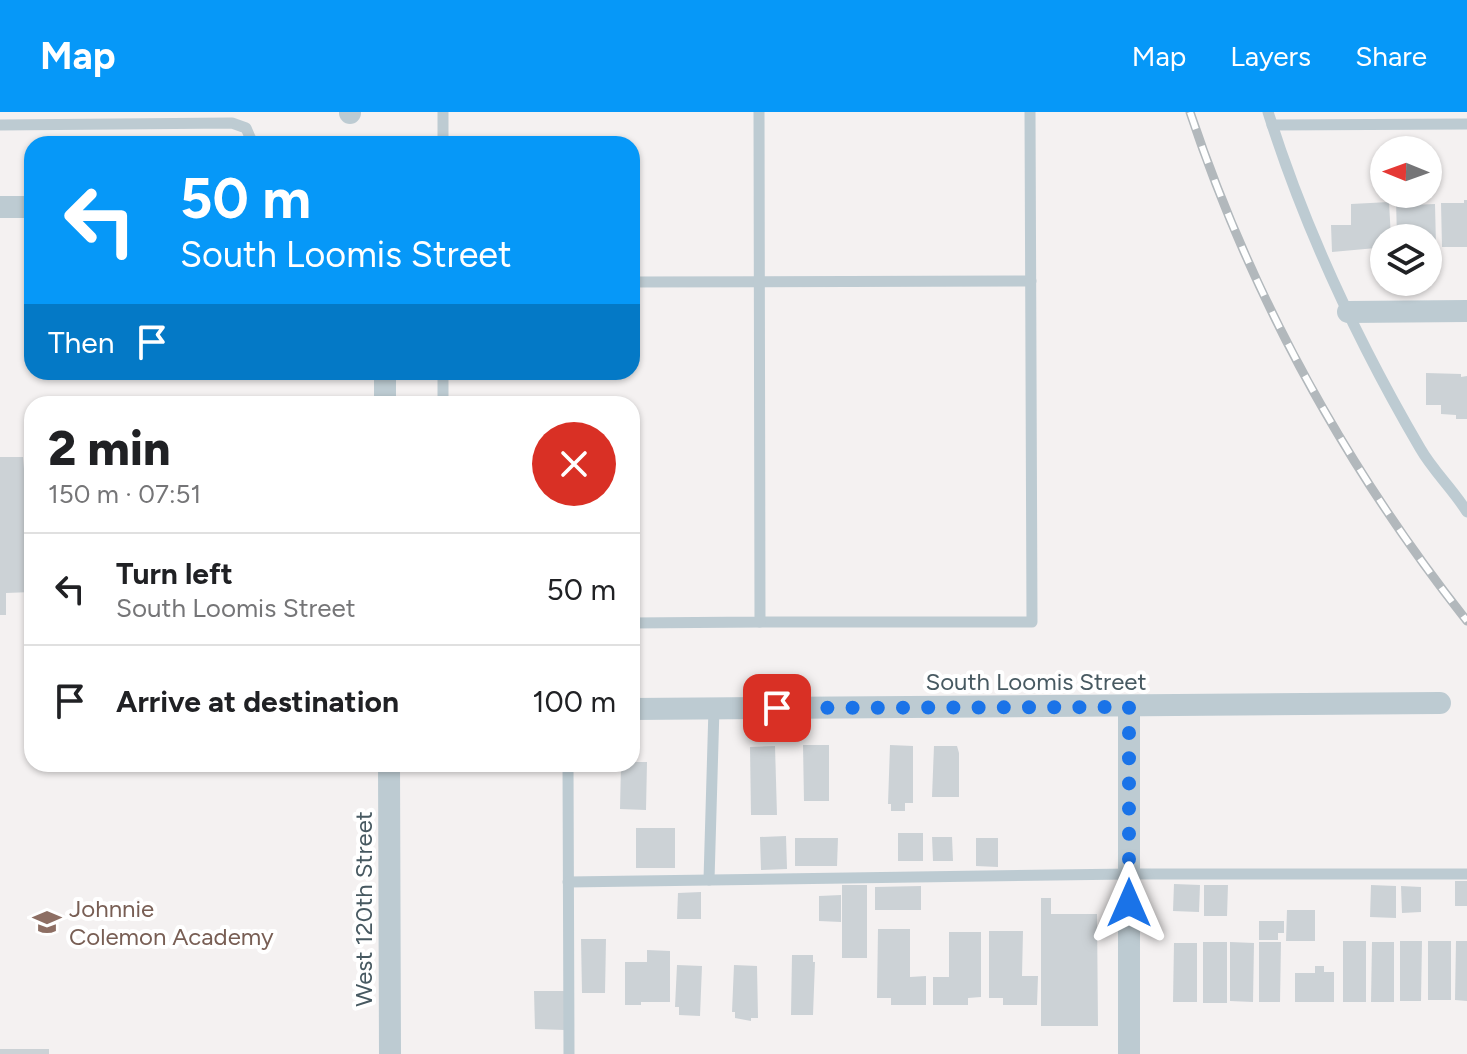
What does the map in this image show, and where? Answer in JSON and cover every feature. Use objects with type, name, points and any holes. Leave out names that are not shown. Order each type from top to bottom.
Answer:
[{"type":"street","points":[[0,207],[24,207]]},
{"type":"street","points":[[1348,312],[1467,311]]},
{"type":"street","name":"South Loomis Street","points":[[640,709],[1440,703]]},
{"type":"street","points":[[1129,707],[1129,1054]]},
{"type":"street","name":"West 120th Street","points":[[389,772],[390,1054]]},
{"type":"lane","points":[[443,112],[443,136]]},
{"type":"lane","points":[[759,112],[760,622]]},
{"type":"lane","points":[[640,623],[1032,622],[1030,112]]},
{"type":"lane","points":[[1268,112],[1329,273],[1348,312],[1420,448],[1438,476],[1462,497],[1467,512]]},
{"type":"lane","points":[[0,125],[232,123],[246,128],[250,136]]},
{"type":"lane","points":[[1272,125],[1467,124]]},
{"type":"lane","points":[[640,282],[1031,281]]},
{"type":"lane","points":[[709,880],[714,708]]},
{"type":"lane","points":[[568,772],[569,1054]]},
{"type":"lane","points":[[568,882],[1129,874],[1467,874]]},
{"type":"building","points":[[1467,200],[1467,247],[1442,247],[1442,203],[1464,203]]},
{"type":"building","points":[[1370,203],[1370,208],[1389,208],[1390,224],[1370,224],[1370,249],[1332,252],[1331,225],[1351,225],[1351,204]]},
{"type":"building","points":[[1396,208],[1435,208],[1435,224],[1397,224]]},
{"type":"building","points":[[1426,373],[1467,376],[1467,419],[1441,414],[1441,405],[1426,405]]},
{"type":"building","points":[[0,457],[23,457],[24,592],[6,593],[6,615],[0,615]]},
{"type":"building","points":[[803,745],[829,745],[829,801],[804,801]]},
{"type":"building","points":[[890,745],[913,746],[913,803],[905,803],[905,811],[891,811],[891,804],[888,804]]},
{"type":"building","points":[[775,746],[777,815],[751,815],[750,747]]},
{"type":"building","points":[[934,746],[957,746],[959,797],[932,797]]},
{"type":"building","points":[[640,762],[647,762],[646,810],[620,809],[621,772],[640,772]]},
{"type":"building","points":[[636,828],[675,828],[675,868],[636,868]]},
{"type":"building","points":[[898,833],[923,833],[923,861],[898,861]]},
{"type":"building","points":[[786,836],[787,869],[761,870],[760,837]]},
{"type":"building","points":[[932,837],[952,837],[953,861],[933,861]]},
{"type":"building","points":[[795,838],[838,838],[837,866],[795,866]]},
{"type":"building","points":[[976,838],[998,838],[998,867],[976,866]]},
{"type":"building","points":[[1455,881],[1467,881],[1467,906],[1455,906]]},
{"type":"building","points":[[1174,884],[1200,885],[1199,912],[1173,911]]},
{"type":"building","points":[[842,885],[867,885],[867,958],[842,958]]},
{"type":"building","points":[[1204,885],[1228,885],[1227,916],[1204,916]]},
{"type":"building","points":[[1371,885],[1396,886],[1396,918],[1370,917]]},
{"type":"building","points":[[921,886],[921,910],[875,910],[875,887]]},
{"type":"building","points":[[1401,886],[1421,887],[1421,912],[1402,913]]},
{"type":"building","points":[[701,892],[701,919],[677,919],[678,893]]},
{"type":"building","points":[[841,895],[841,922],[819,921],[819,896]]},
{"type":"building","points":[[1041,898],[1051,898],[1051,914],[1097,914],[1098,1026],[1041,1026]]},
{"type":"building","points":[[1287,910],[1315,910],[1315,941],[1286,941]]},
{"type":"building","points":[[1259,921],[1284,921],[1284,933],[1278,933],[1278,940],[1259,940]]},
{"type":"building","points":[[878,929],[910,929],[910,977],[926,976],[926,1005],[891,1005],[891,998],[877,998]]},
{"type":"building","points":[[989,931],[1023,931],[1022,976],[1038,976],[1037,1005],[1003,1005],[1003,998],[989,998]]},
{"type":"building","points":[[949,932],[981,932],[981,997],[968,998],[968,1005],[933,1005],[933,977],[949,977]]},
{"type":"building","points":[[581,939],[606,939],[605,993],[582,993]]},
{"type":"building","points":[[1343,941],[1366,941],[1366,1002],[1343,1002]]},
{"type":"building","points":[[1400,941],[1422,941],[1421,1001],[1400,1001]]},
{"type":"building","points":[[1428,941],[1451,941],[1451,1000],[1428,1000]]},
{"type":"building","points":[[1456,941],[1467,941],[1467,1001],[1455,1000]]},
{"type":"building","points":[[1203,942],[1227,942],[1227,1003],[1203,1003]]},
{"type":"building","points":[[1230,942],[1254,943],[1253,1002],[1230,1001]]},
{"type":"building","points":[[1259,942],[1281,942],[1280,1002],[1259,1002]]},
{"type":"building","points":[[1372,942],[1394,942],[1394,1002],[1371,1002]]},
{"type":"building","points":[[1174,943],[1197,943],[1197,1002],[1173,1002]]},
{"type":"building","points":[[647,950],[670,951],[670,1002],[625,1005],[625,962],[647,962]]},
{"type":"building","points":[[792,955],[813,955],[813,1015],[791,1015]]},
{"type":"building","points":[[677,965],[702,966],[700,1016],[679,1015],[679,1007],[675,1007]]},
{"type":"building","points":[[734,965],[757,966],[758,1018],[751,1018],[751,1021],[735,1018],[735,1012],[732,1012]]},
{"type":"building","points":[[1315,966],[1324,966],[1324,972],[1334,972],[1334,1002],[1295,1002],[1295,973],[1315,973]]},
{"type":"building","points":[[534,991],[566,991],[565,1030],[535,1029]]},
{"type":"building","points":[[0,1049],[49,1049],[49,1054],[0,1054]]},
{"type":"railway","points":[[1190,112],[1242,248],[1306,378],[1381,503],[1467,621]]},
{"type":"place","name":"Johnnie Colemon Academy","points":[[47,922]]},
{"type":"route","points":[[777,708],[1129,707],[1129,903]]}]
